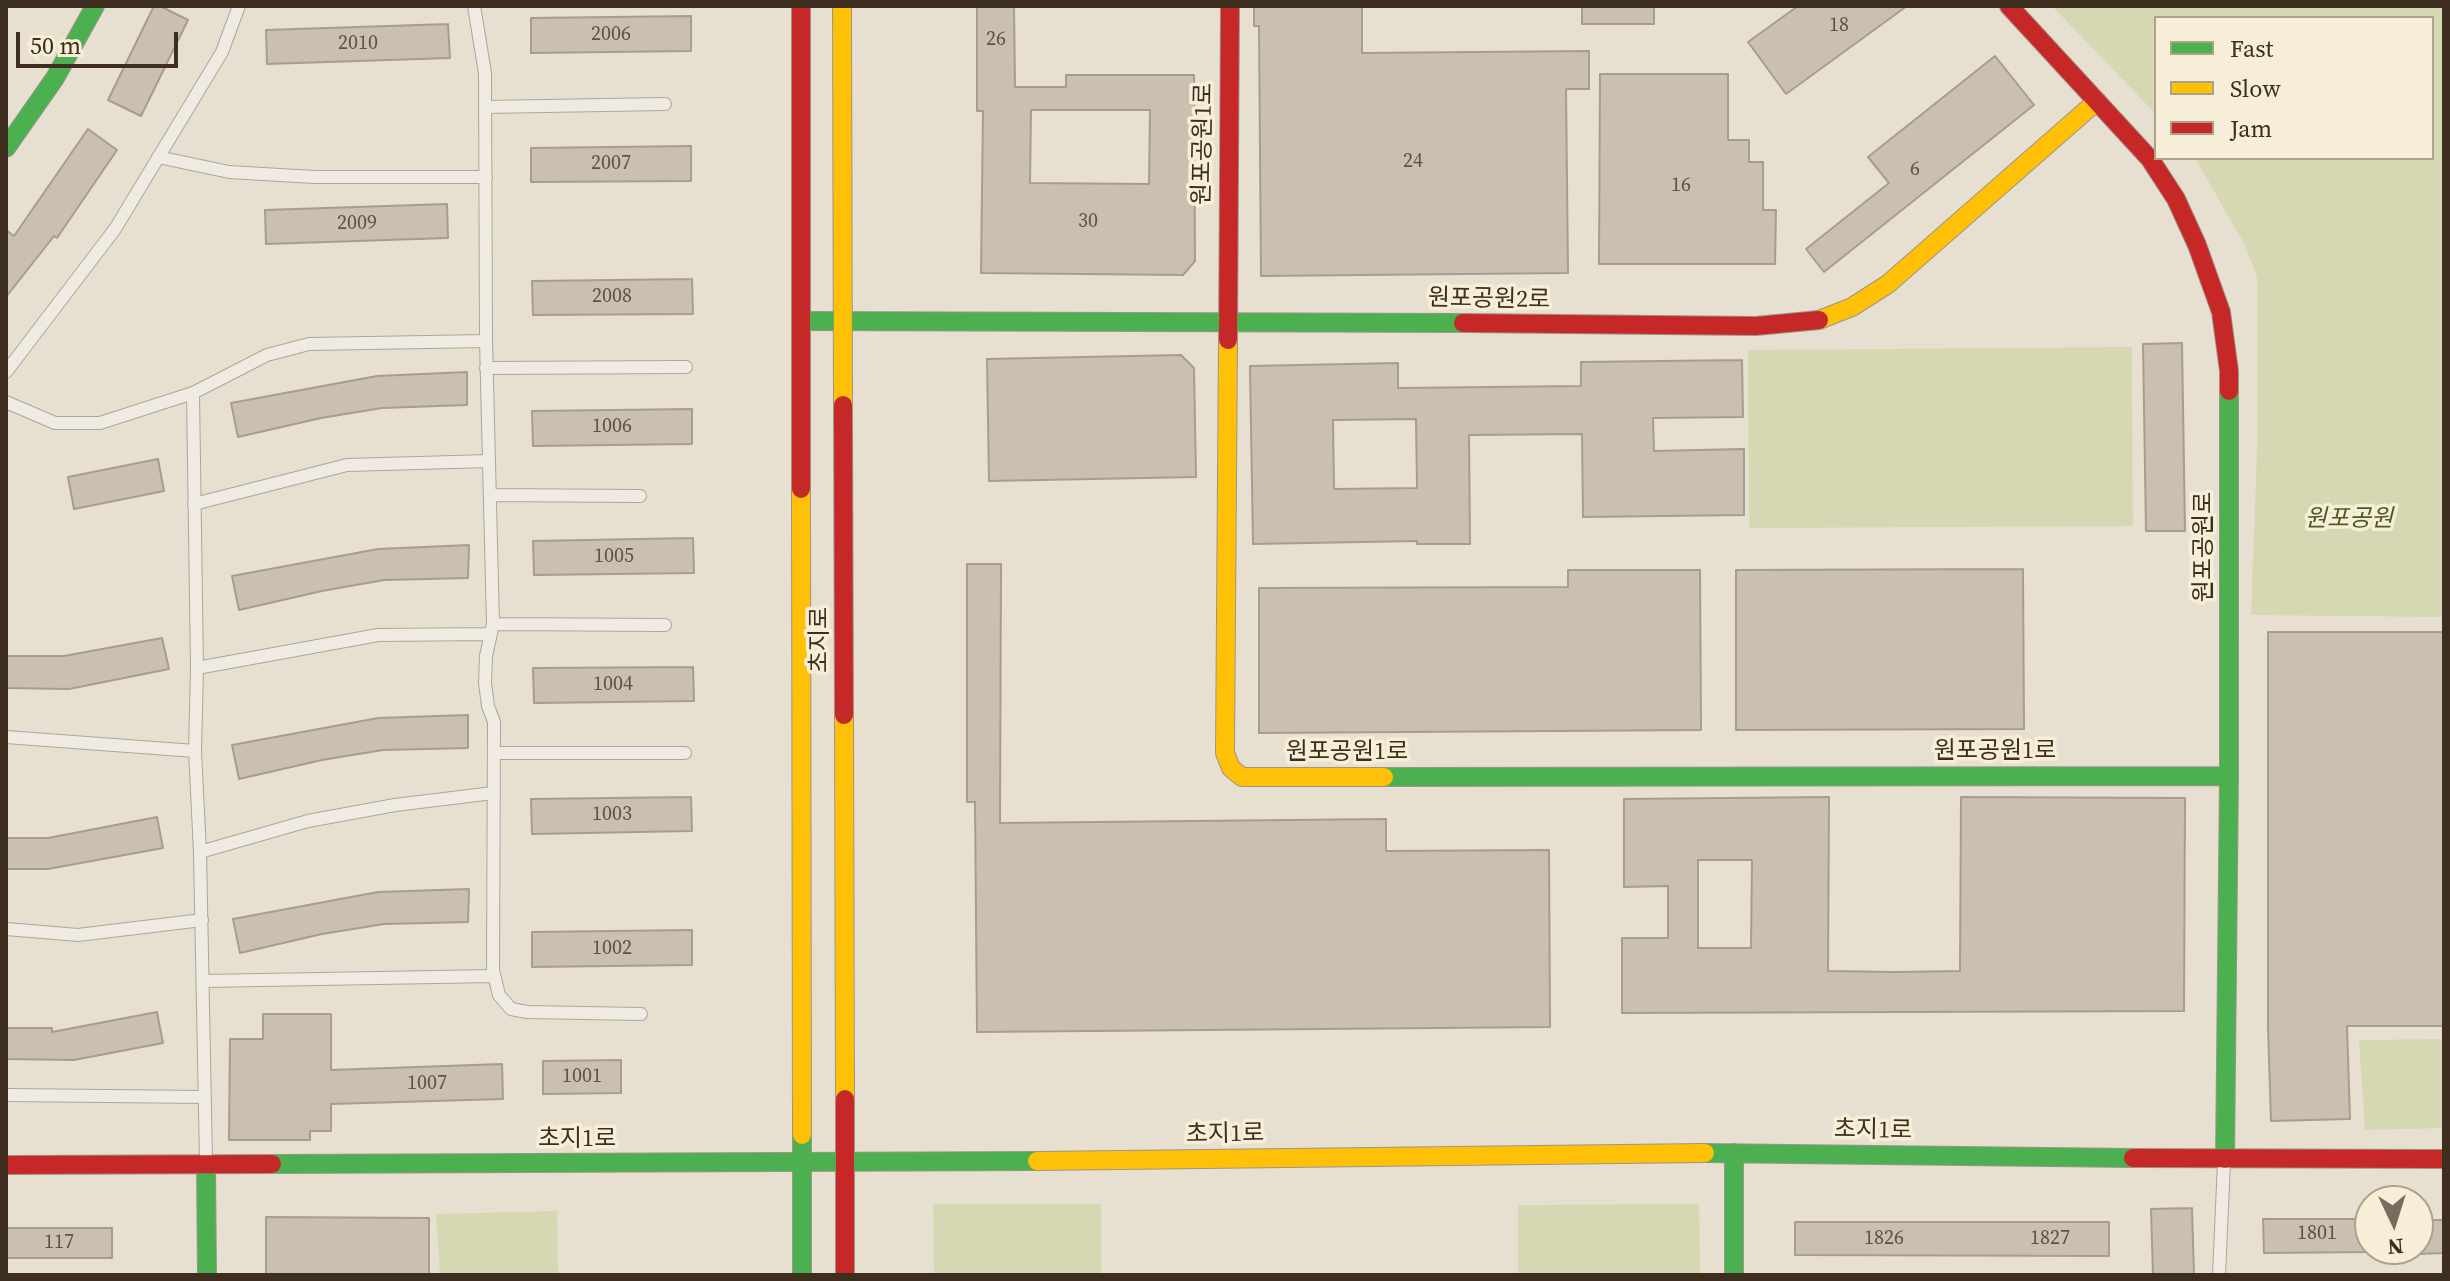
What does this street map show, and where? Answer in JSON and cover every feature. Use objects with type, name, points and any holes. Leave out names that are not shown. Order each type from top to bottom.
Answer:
[{"type":"street","points":[[6,148],[55,78],[95,6]]},
{"type":"street","name":"초지로","points":[[801,6],[802,1275]]},
{"type":"street","name":"초지로","points":[[842,6],[845,1275]]},
{"type":"street","name":"원포공원1로","points":[[1230,6],[1225,753],[1231,768],[1242,777],[2229,776]]},
{"type":"street","name":"원포공원로","points":[[2009,6],[2150,159],[2176,199],[2197,245],[2221,312],[2229,371],[2225,1159]]},
{"type":"street","name":"원포공원2로","points":[[803,321],[1756,326],[1812,322],[1852,307],[1888,284],[2097,101]]},
{"type":"street","points":[[1734,1153],[1734,1275]]},
{"type":"street","name":"초지1로","points":[[6,1165],[845,1163],[1734,1153],[2444,1159]]},
{"type":"street","points":[[206,1165],[207,1275]]},
{"type":"lane","points":[[6,372],[115,229],[222,52],[239,6]]},
{"type":"lane","points":[[474,6],[485,73],[486,368],[492,629],[485,683],[494,722],[494,976],[499,995],[511,1009],[641,1014]]},
{"type":"lane","points":[[485,107],[665,104]]},
{"type":"lane","points":[[158,157],[229,172],[257,174],[486,177]]},
{"type":"lane","points":[[6,402],[55,423],[100,423],[193,393],[267,355],[309,344],[486,341]]},
{"type":"lane","points":[[486,368],[686,367]]},
{"type":"lane","points":[[193,393],[197,668],[195,751],[202,920],[206,1165]]},
{"type":"lane","points":[[194,504],[347,465],[489,461]]},
{"type":"lane","points":[[490,495],[640,496]]},
{"type":"lane","points":[[197,668],[378,635],[665,625]]},
{"type":"lane","points":[[6,737],[195,751]]},
{"type":"lane","points":[[494,753],[685,753]]},
{"type":"lane","points":[[200,852],[308,821],[395,805],[493,793]]},
{"type":"lane","points":[[6,929],[78,935],[202,920]]},
{"type":"lane","points":[[203,981],[494,976]]},
{"type":"lane","points":[[6,1095],[205,1097]]},
{"type":"lane","points":[[2219,1275],[2225,1159]]},
{"type":"green space","name":"원포공원","points":[[2052,6],[2444,6],[2444,617],[2251,615],[2257,450],[2257,277],[2246,247],[2196,160],[2434,160],[2434,16],[2154,16],[2154,112]]},
{"type":"green space","points":[[2132,347],[2133,526],[1749,528],[1748,350]]},
{"type":"green space","points":[[2444,1039],[2444,1128],[2365,1130],[2359,1040]]},
{"type":"green space","points":[[933,1204],[1101,1204],[1101,1275],[934,1275]]},
{"type":"green space","points":[[1699,1204],[1700,1275],[1518,1275],[1518,1205]]},
{"type":"green space","points":[[557,1211],[558,1275],[440,1275],[436,1214]]},
{"type":"building","points":[[154,6],[188,20],[141,116],[108,100]]},
{"type":"building","points":[[977,6],[1014,6],[1015,87],[1066,87],[1066,75],[1194,75],[1195,261],[1183,275],[981,273],[983,111],[977,111]],"holes":[[[1031,110],[1150,110],[1149,184],[1030,183]]]},
{"type":"building","points":[[1254,6],[1362,6],[1362,53],[1589,51],[1589,89],[1566,89],[1568,273],[1261,276],[1259,26],[1254,26]]},
{"type":"building","points":[[1582,6],[1654,6],[1654,24],[1582,24]]},
{"type":"building","points":[[1798,6],[1907,6],[1786,94],[1748,42]]},
{"type":"building","points":[[691,16],[691,51],[531,53],[531,18]]},
{"type":"building","points":[[448,24],[450,58],[267,64],[266,30]]},
{"type":"building","points":[[1995,56],[2034,105],[1824,272],[1806,249],[1889,183],[1868,157]]},
{"type":"building","points":[[1600,74],[1728,74],[1728,140],[1749,140],[1749,162],[1763,162],[1763,210],[1776,210],[1775,264],[1599,264]]},
{"type":"building","points":[[88,129],[117,150],[57,238],[54,236],[6,297],[6,230],[14,236]]},
{"type":"building","points":[[691,146],[691,181],[531,182],[531,148]]},
{"type":"building","points":[[447,204],[448,238],[266,244],[265,210]]},
{"type":"building","points":[[692,279],[693,314],[533,315],[532,281]]},
{"type":"building","points":[[2182,343],[2185,531],[2146,531],[2143,344]]},
{"type":"building","points":[[1181,355],[1194,368],[1196,477],[989,481],[987,359]]},
{"type":"building","points":[[1742,360],[1743,417],[1653,418],[1654,451],[1744,449],[1744,515],[1583,517],[1582,434],[1469,435],[1470,544],[1417,544],[1417,541],[1253,544],[1250,366],[1398,363],[1398,388],[1581,386],[1581,362]],"holes":[[[1416,419],[1417,488],[1334,489],[1333,420]]]},
{"type":"building","points":[[467,372],[467,405],[382,408],[238,437],[231,403],[377,376]]},
{"type":"building","points":[[692,409],[692,444],[533,446],[532,411]]},
{"type":"building","points":[[158,459],[164,491],[74,509],[68,477]]},
{"type":"building","points":[[693,538],[694,573],[534,575],[533,541]]},
{"type":"building","points":[[469,545],[468,578],[384,580],[239,610],[232,576],[378,549]]},
{"type":"building","points":[[967,564],[1001,564],[1000,823],[1386,819],[1386,851],[1549,850],[1550,1027],[977,1032],[975,802],[967,802]]},
{"type":"building","points":[[2023,569],[2024,729],[1736,730],[1736,570]]},
{"type":"building","points":[[1568,570],[1700,570],[1701,730],[1259,733],[1259,588],[1568,587]]},
{"type":"building","points":[[2268,632],[2444,632],[2444,1026],[2347,1026],[2350,1119],[2271,1121],[2268,1026]]},
{"type":"building","points":[[162,638],[169,669],[69,689],[6,688],[6,656],[64,656]]},
{"type":"building","points":[[693,667],[694,701],[534,703],[533,668]]},
{"type":"building","points":[[468,715],[468,748],[383,750],[239,779],[232,745],[378,718]]},
{"type":"building","points":[[691,797],[692,831],[532,834],[531,799]]},
{"type":"building","points":[[1829,797],[1828,971],[1896,972],[1960,971],[1961,797],[2185,798],[2184,1011],[1622,1013],[1622,938],[1668,938],[1668,886],[1624,887],[1624,799]],"holes":[[[1698,860],[1752,860],[1751,948],[1698,948]]]},
{"type":"building","points":[[157,817],[163,848],[48,869],[6,869],[6,838],[48,838]]},
{"type":"building","points":[[469,889],[468,922],[384,924],[322,934],[240,953],[233,919],[378,892]]},
{"type":"building","points":[[692,930],[692,965],[532,967],[532,932]]},
{"type":"building","points":[[157,1012],[163,1043],[74,1060],[6,1059],[6,1028],[52,1028],[52,1032]]},
{"type":"building","points":[[263,1014],[331,1014],[331,1070],[502,1064],[503,1099],[331,1104],[331,1131],[310,1131],[310,1140],[229,1140],[230,1039],[263,1039]]},
{"type":"building","points":[[621,1060],[621,1093],[543,1094],[543,1061]]},
{"type":"building","points":[[2192,1208],[2194,1275],[2153,1275],[2151,1209]]},
{"type":"building","points":[[266,1217],[429,1218],[429,1275],[266,1275]]},
{"type":"building","points":[[2263,1219],[2354,1219],[2354,1252],[2264,1253]]},
{"type":"building","points":[[2434,1220],[2444,1220],[2444,1253],[2434,1253]]},
{"type":"building","points":[[1795,1222],[2109,1222],[2109,1256],[1795,1255]]},
{"type":"building","points":[[6,1228],[112,1228],[112,1258],[6,1258]]},
{"type":"traffic: fast","points":[[6,148],[55,78],[95,6]]},
{"type":"traffic: fast","points":[[803,321],[1463,323]]},
{"type":"traffic: fast","points":[[2225,1159],[2229,391]]},
{"type":"traffic: fast","points":[[1384,777],[2229,776]]},
{"type":"traffic: fast","points":[[802,1135],[802,1275]]},
{"type":"traffic: fast","points":[[1705,1153],[2133,1158]]},
{"type":"traffic: fast","points":[[1734,1153],[1734,1275]]},
{"type":"traffic: fast","points":[[272,1164],[1037,1161]]},
{"type":"traffic: fast","points":[[206,1165],[207,1275]]},
{"type":"traffic: slow","points":[[842,6],[843,405]]},
{"type":"traffic: slow","points":[[1819,320],[1852,307],[1888,284],[2097,101]]},
{"type":"traffic: slow","points":[[1228,340],[1225,753],[1231,768],[1242,777],[1384,777]]},
{"type":"traffic: slow","points":[[801,489],[802,1135]]},
{"type":"traffic: slow","points":[[844,715],[845,1099]]},
{"type":"traffic: slow","points":[[1037,1161],[1705,1153]]},
{"type":"traffic: jam","points":[[801,6],[801,489]]},
{"type":"traffic: jam","points":[[1228,340],[1230,6]]},
{"type":"traffic: jam","points":[[2009,6],[2150,159],[2176,199],[2197,245],[2221,312],[2229,391]]},
{"type":"traffic: jam","points":[[1463,323],[1756,326],[1819,320]]},
{"type":"traffic: jam","points":[[843,405],[844,715]]},
{"type":"traffic: jam","points":[[845,1099],[845,1275]]},
{"type":"traffic: jam","points":[[2133,1158],[2444,1159]]},
{"type":"traffic: jam","points":[[6,1165],[272,1164]]}]
